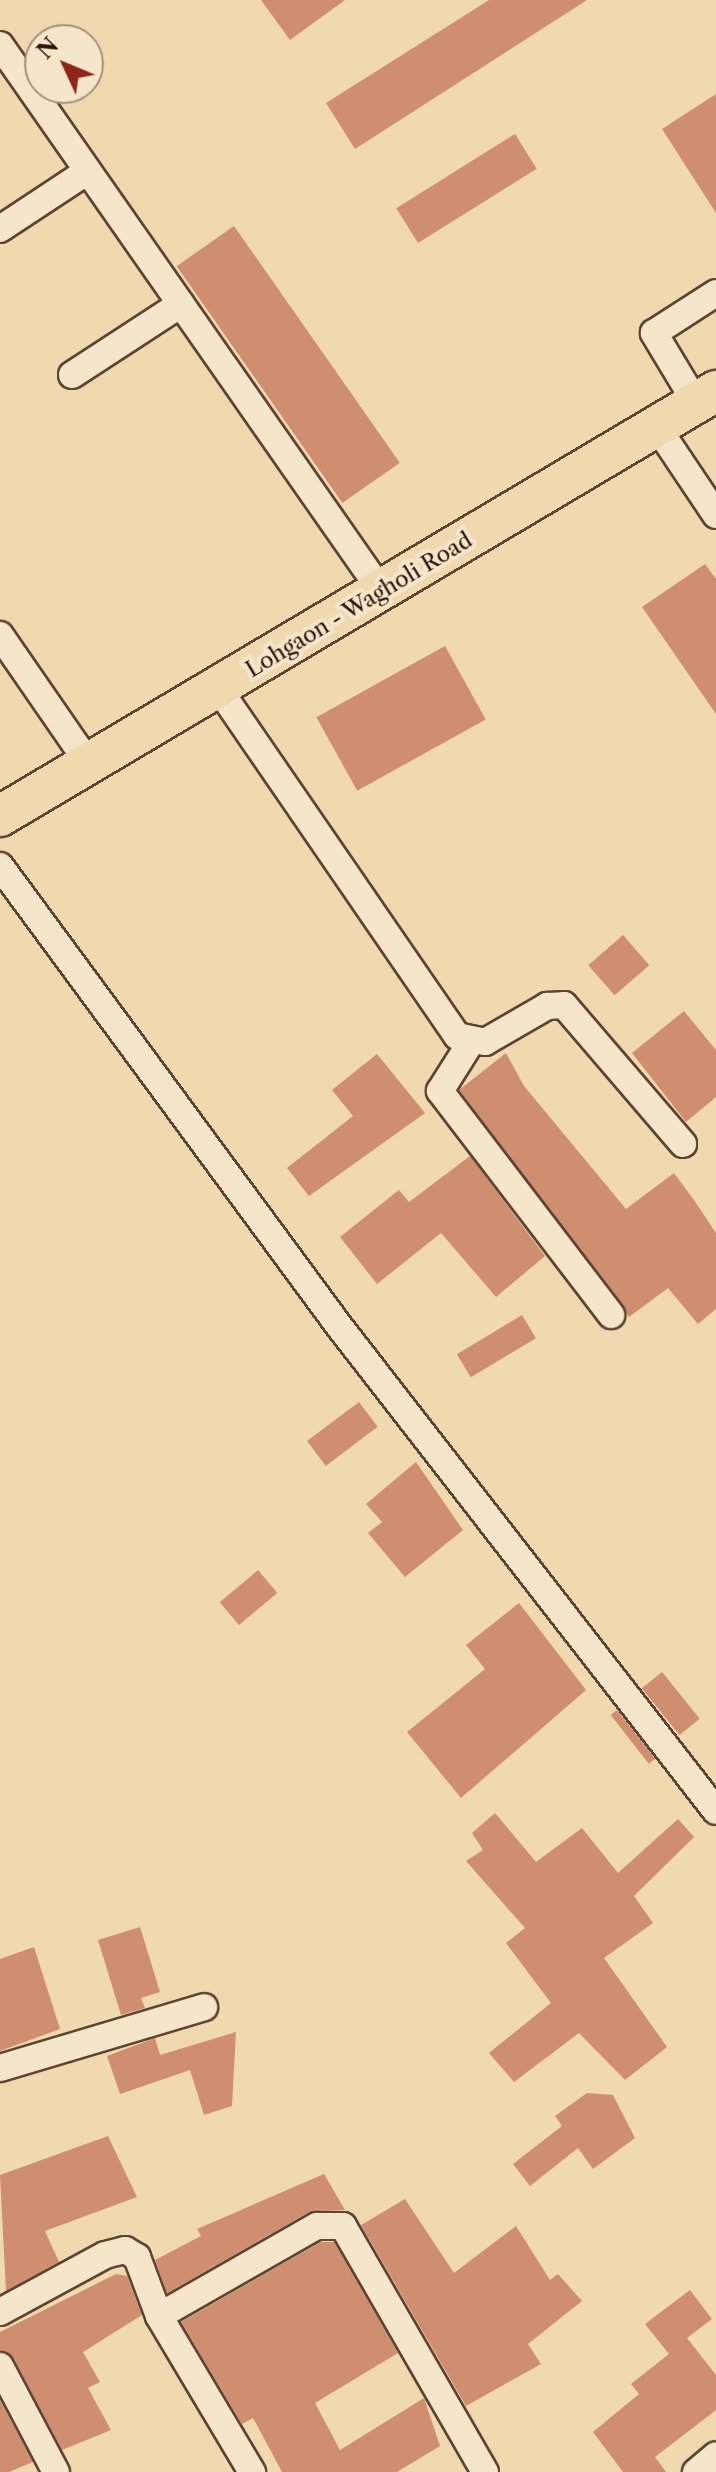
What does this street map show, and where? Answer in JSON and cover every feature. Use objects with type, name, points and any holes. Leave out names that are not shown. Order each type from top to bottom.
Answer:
[{"type":"main road","name":"Lohgaon - Wagholi Road","points":[[0,816],[706,397]]},
{"type":"street","points":[[0,45],[382,592]]},
{"type":"street","points":[[0,229],[88,171]]},
{"type":"street","points":[[706,397],[654,333],[716,293]]},
{"type":"street","points":[[72,375],[181,304]]},
{"type":"street","points":[[657,427],[716,515]]},
{"type":"street","points":[[0,635],[89,764]]},
{"type":"street","points":[[218,688],[443,1020],[471,1042]]},
{"type":"street","points":[[0,866],[339,1326],[716,1811]]},
{"type":"street","points":[[611,1315],[440,1091],[471,1042],[564,1005],[683,1144]]},
{"type":"street","points":[[0,2068],[204,2007]]},
{"type":"street","points":[[159,2316],[317,2226],[343,2226],[485,2472]]},
{"type":"street","points":[[0,2312],[125,2250],[137,2257],[159,2316],[252,2472]]},
{"type":"street","points":[[0,2366],[56,2472]]},
{"type":"street","points":[[696,2472],[716,2455]]},
{"type":"building","points":[[261,0],[345,0],[290,40]]},
{"type":"building","points":[[489,0],[587,0],[355,149],[326,103]]},
{"type":"building","points":[[716,94],[716,213],[662,129]]},
{"type":"building","points":[[515,134],[537,169],[418,243],[396,208]]},
{"type":"building","points":[[234,226],[400,463],[342,503],[177,266]]},
{"type":"building","points":[[705,564],[716,579],[716,714],[642,607]]},
{"type":"building","points":[[445,646],[486,719],[357,791],[316,717]]},
{"type":"building","points":[[623,935],[649,965],[615,995],[588,965]]},
{"type":"building","points":[[684,1011],[716,1050],[716,1097],[686,1122],[632,1053]]},
{"type":"building","points":[[506,1053],[524,1086],[626,1209],[674,1173],[694,1200],[716,1233],[716,1309],[698,1324],[668,1288],[629,1317],[459,1090]]},
{"type":"building","points":[[377,1054],[425,1113],[309,1196],[287,1168],[353,1116],[332,1090]]},
{"type":"building","points":[[470,1156],[545,1256],[496,1297],[441,1233],[377,1284],[340,1237],[399,1190],[409,1202]]},
{"type":"building","points":[[522,1315],[536,1338],[471,1377],[457,1354]]},
{"type":"building","points":[[359,1402],[378,1427],[326,1466],[307,1441]]},
{"type":"building","points":[[416,1462],[463,1530],[405,1577],[368,1533],[382,1522],[366,1504]]},
{"type":"building","points":[[258,1570],[277,1593],[239,1625],[220,1602]]},
{"type":"building","points":[[519,1603],[586,1690],[461,1798],[407,1732],[485,1669],[466,1645]]},
{"type":"building","points":[[662,1672],[700,1719],[680,1735],[642,1688]]},
{"type":"building","points":[[617,1710],[655,1759],[649,1764],[611,1715]]},
{"type":"building","points":[[495,1813],[536,1862],[582,1828],[618,1873],[678,1819],[694,1837],[634,1896],[653,1923],[604,1958],[667,2047],[625,2080],[579,2033],[514,2082],[489,2053],[551,2003],[506,1943],[525,1928],[466,1861],[483,1850],[472,1833]]},
{"type":"building","points":[[140,1927],[160,1992],[141,1998],[145,2008],[121,2015],[98,1940]]},
{"type":"building","points":[[34,1947],[60,2029],[0,2051],[0,1959]]},
{"type":"building","points":[[236,2032],[232,2106],[204,2115],[190,2070],[120,2094],[107,2056],[155,2038],[160,2055]]},
{"type":"building","points":[[587,2093],[613,2095],[635,2138],[593,2169],[578,2148],[530,2186],[513,2164],[562,2126],[555,2116]]},
{"type":"building","points":[[108,2136],[137,2197],[45,2231],[59,2262],[6,2291],[0,2175]]},
{"type":"building","points":[[324,2174],[345,2210],[309,2212],[167,2293],[155,2260],[201,2236],[197,2229]]},
{"type":"building","points":[[405,2199],[454,2273],[516,2226],[550,2280],[558,2274],[582,2301],[528,2344],[541,2364],[466,2406],[361,2225]]},
{"type":"building","points":[[321,2242],[334,2242],[398,2353],[315,2403],[340,2450],[424,2398],[440,2446],[397,2472],[282,2472],[253,2418],[242,2424],[181,2322]]},
{"type":"building","points":[[116,2274],[127,2276],[142,2315],[83,2352],[100,2382],[88,2388],[111,2430],[62,2450],[14,2359],[0,2350],[0,2332]]},
{"type":"building","points":[[690,2290],[712,2319],[687,2338],[716,2375],[716,2410],[655,2457],[666,2472],[623,2472],[593,2432],[639,2394],[631,2384],[669,2354],[645,2324]]},
{"type":"building","points":[[0,2400],[33,2462],[9,2472],[0,2472]]}]
